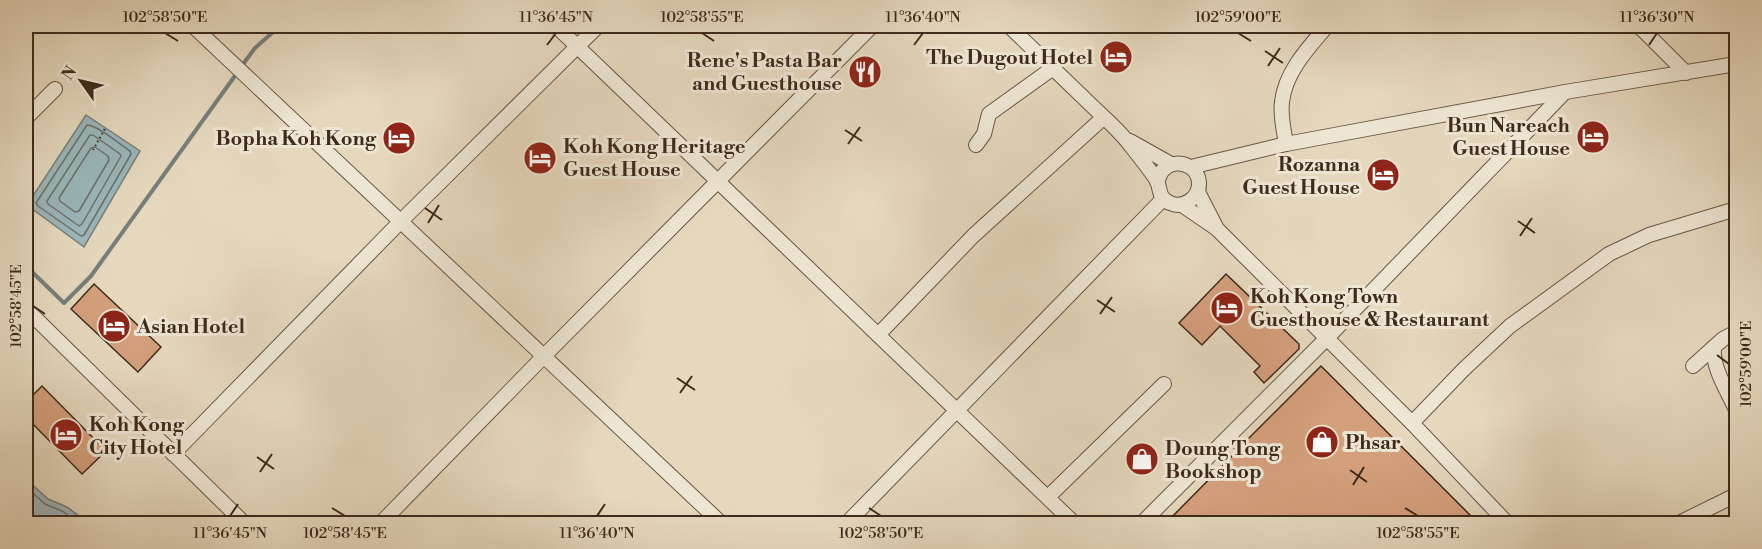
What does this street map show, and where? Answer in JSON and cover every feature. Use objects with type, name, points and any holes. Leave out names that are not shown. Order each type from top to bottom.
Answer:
[{"type":"street","points":[[193,26],[722,524]]},
{"type":"street","points":[[556,26],[1075,524]]},
{"type":"street","points":[[173,454],[400,222],[598,26]]},
{"type":"street","points":[[380,524],[872,26]]},
{"type":"street","points":[[1010,26],[1126,139],[1157,182],[1158,191],[1168,203],[1182,205],[1191,200],[1218,160]]},
{"type":"street","points":[[1286,144],[1282,103],[1287,80],[1309,47],[1327,26]]},
{"type":"street","points":[[1639,26],[1686,73]]},
{"type":"street","points":[[1191,167],[1286,144],[1565,92],[1737,64]]},
{"type":"street","points":[[976,145],[984,134],[989,114],[1053,68]]},
{"type":"street","points":[[26,118],[56,89]]},
{"type":"street","points":[[1141,524],[1327,338],[1565,92]]},
{"type":"street","points":[[878,335],[973,236],[1103,118]]},
{"type":"street","points":[[1126,139],[1171,164],[1185,164],[1191,167],[1196,174],[1198,187],[1217,229]]},
{"type":"street","points":[[1157,182],[1162,171],[1171,164]]},
{"type":"street","points":[[846,524],[1163,199]]},
{"type":"street","points":[[1182,205],[1217,229],[1412,423],[1508,524]]},
{"type":"street","points":[[1412,423],[1509,326],[1609,254],[1649,235],[1736,210]]},
{"type":"street","points":[[26,309],[245,524]]},
{"type":"street","points":[[1694,366],[1723,339],[1737,332]]},
{"type":"street","points":[[1714,347],[1715,364],[1737,410]]},
{"type":"street","points":[[1048,497],[1164,384]]},
{"type":"street","points":[[1677,524],[1737,495]]},
{"type":"path","points":[[93,150],[106,127]]},
{"type":"water","points":[[86,115],[140,151],[84,247],[27,205]]},
{"type":"water","points":[[26,479],[48,499],[67,507],[88,523],[26,523]]},
{"type":"building","points":[[1226,274],[1299,344],[1299,349],[1264,383],[1254,372],[1260,366],[1220,326],[1202,345],[1179,323]]},
{"type":"building","name":"Asian Hotel","points":[[94,284],[161,347],[138,372],[71,309]]},
{"type":"building","name":"Phsar","points":[[1321,366],[1479,524],[1165,524],[1237,451],[1234,448],[1243,438],[1246,441]]},
{"type":"building","name":"Koh Kong City Hotel","points":[[42,386],[106,451],[82,474],[26,417],[26,402]]},
{"type":"waterway","points":[[241,67],[255,48],[280,26]]},
{"type":"waterway","points":[[26,266],[64,303],[91,276],[237,73]]},
{"type":"place","name":"The Dugout Hotel","points":[[1116,57]]},
{"type":"place","name":"Rene's Pasta Bar and Guesthouse","points":[[865,72]]},
{"type":"place","name":"Bun Nareach Guest House","points":[[1593,137]]},
{"type":"place","name":"Bopha Koh Kong","points":[[399,138]]},
{"type":"place","name":"Koh Kong Heritage Guest House","points":[[540,158]]},
{"type":"place","name":"Rozanna Guest House","points":[[1383,175]]},
{"type":"place","name":"Koh Kong Town Guesthouse & Restaurant","points":[[1227,308]]},
{"type":"place","name":"Asian Hotel","points":[[114,326]]},
{"type":"place","name":"Koh Kong City Hotel","points":[[66,435]]},
{"type":"place","name":"Phsar","points":[[1322,442]]},
{"type":"place","name":"Doung Tong Bookshop","points":[[1142,459]]}]
